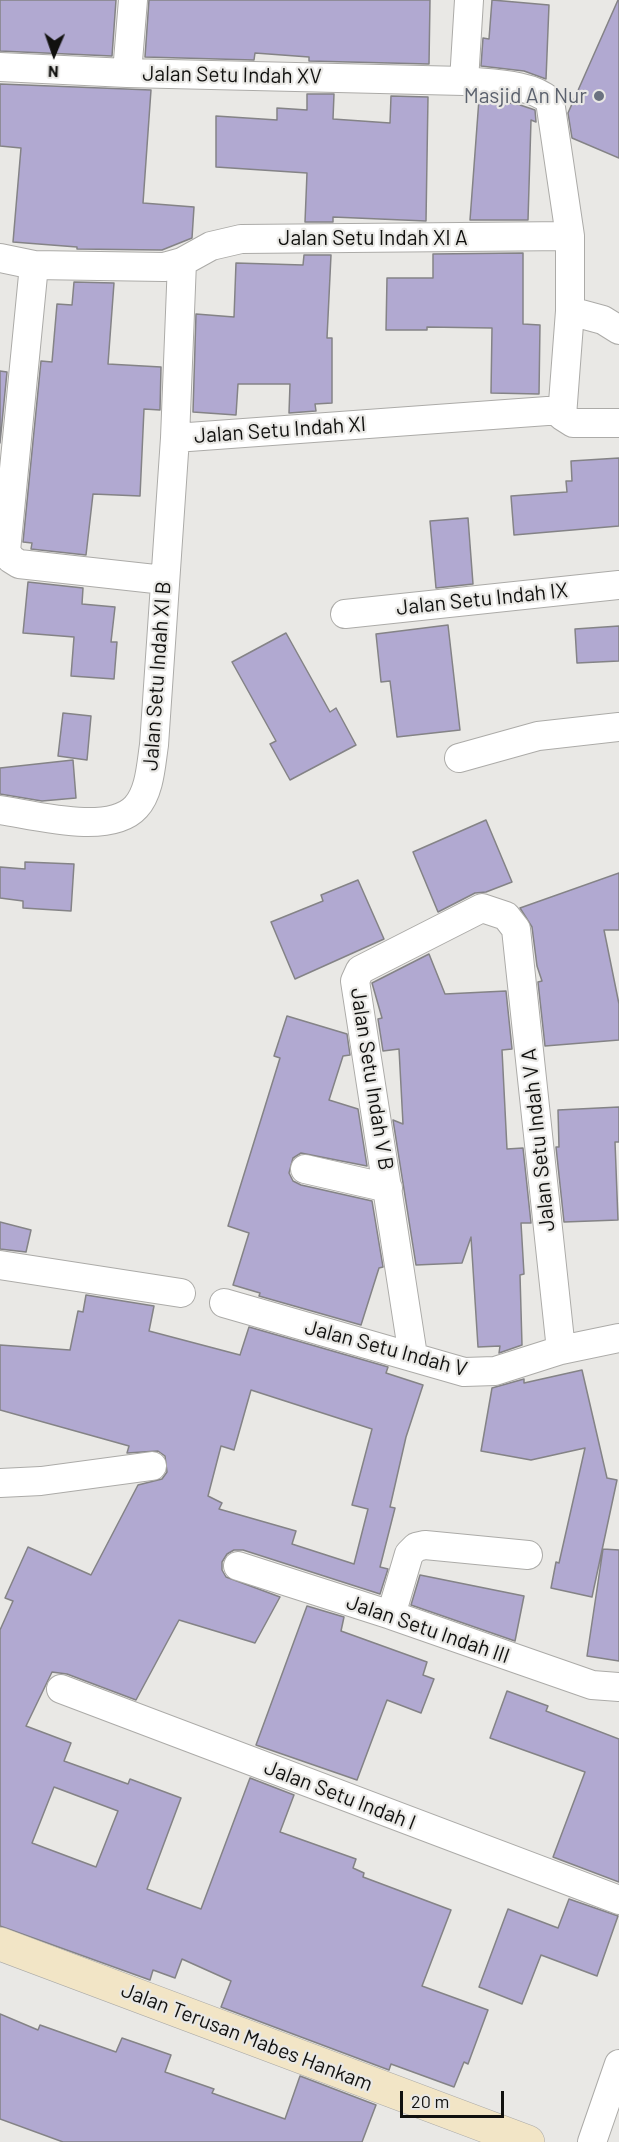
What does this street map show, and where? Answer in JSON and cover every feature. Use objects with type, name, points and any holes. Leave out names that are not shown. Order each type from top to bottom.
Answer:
[{"type":"street","points":[[127,73],[133,0]]},
{"type":"street","points":[[464,81],[469,0]]},
{"type":"street","name":"Jalan Setu Indah XV","points":[[0,67],[127,73],[464,81],[530,90],[543,94],[550,101],[570,236]]},
{"type":"street","points":[[570,236],[570,311],[562,416],[573,423],[619,423]]},
{"type":"street","name":"Jalan Setu Indah XI A","points":[[0,258],[34,265],[150,268],[182,262],[211,246],[241,239],[570,236]]},
{"type":"street","name":"Jalan Setu Indah XI","points":[[182,262],[175,438],[561,410]]},
{"type":"street","points":[[34,265],[6,551],[11,559],[19,564],[164,580]]},
{"type":"street","points":[[570,311],[603,320],[619,330]]},
{"type":"street","name":"Jalan Setu Indah XI B","points":[[0,810],[90,824],[113,820],[136,808],[149,781],[154,745],[175,438]]},
{"type":"street","name":"Jalan Setu Indah IX","points":[[345,614],[619,585]]},
{"type":"street","points":[[459,758],[538,736],[619,727]]},
{"type":"street","name":"Jalan Setu Indah V B","points":[[413,1356],[356,988],[357,975],[360,970],[482,908],[506,916],[516,929]]},
{"type":"street","name":"Jalan Setu Indah V A","points":[[516,929],[561,1350]]},
{"type":"street","name":"Jalan Setu Indah V B","points":[[305,1169],[388,1188]]},
{"type":"street","points":[[0,1265],[182,1293]]},
{"type":"street","name":"Jalan Setu Indah V","points":[[224,1303],[452,1369],[480,1372],[495,1371],[561,1350],[619,1338]]},
{"type":"street","points":[[0,1483],[153,1466]]},
{"type":"street","points":[[391,1615],[409,1554],[416,1547],[425,1545],[528,1555]]},
{"type":"street","name":"Jalan Setu Indah III","points":[[238,1566],[391,1615],[592,1685],[619,1687]]},
{"type":"street","name":"Jalan Setu Indah I","points":[[61,1689],[619,1900]]},
{"type":"street","name":"Jalan Terusan Mabes Hankam","points":[[0,1944],[528,2142]]},
{"type":"street","points":[[592,2142],[619,2064]]},
{"type":"building","points":[[0,0],[116,0],[112,56],[0,51]]},
{"type":"building","points":[[149,0],[430,0],[429,64],[309,61],[309,57],[255,53],[254,60],[145,57]]},
{"type":"building","points":[[492,0],[549,5],[546,79],[524,71],[481,66],[483,38],[489,39]]},
{"type":"building","name":"Masjid An Nur","points":[[618,0],[619,158],[572,138],[568,113]]},
{"type":"building","points":[[0,84],[151,90],[143,203],[194,207],[192,238],[162,250],[77,249],[77,247],[13,242],[21,148],[0,146]]},
{"type":"building","points":[[307,94],[334,94],[333,119],[390,123],[391,96],[428,97],[426,221],[333,217],[333,222],[305,222],[307,173],[216,167],[216,116],[277,120],[277,108],[307,110]]},
{"type":"building","points":[[479,99],[517,104],[535,110],[536,122],[531,120],[528,220],[470,220]]},
{"type":"building","points":[[523,253],[523,324],[540,325],[539,394],[491,393],[492,328],[427,327],[427,330],[386,330],[387,278],[433,278],[433,254]]},
{"type":"building","points":[[304,255],[331,255],[327,338],[332,338],[332,403],[315,404],[316,411],[289,413],[290,384],[238,384],[236,415],[193,412],[196,314],[234,317],[236,263],[303,265]]},
{"type":"building","points":[[74,282],[114,283],[108,364],[161,367],[160,410],[144,409],[140,496],[93,494],[86,555],[31,549],[32,543],[23,542],[41,361],[52,362],[57,304],[72,305]]},
{"type":"building","points":[[0,371],[7,372],[0,443]]},
{"type":"building","points":[[619,458],[619,526],[514,535],[511,496],[567,492],[566,481],[572,481],[571,461]]},
{"type":"building","points":[[468,518],[473,584],[436,588],[430,521]]},
{"type":"building","points":[[28,582],[83,588],[82,604],[115,607],[111,642],[117,642],[114,679],[71,676],[74,637],[23,633]]},
{"type":"building","points":[[448,625],[460,730],[397,737],[390,681],[381,682],[376,634]]},
{"type":"building","points":[[619,626],[619,661],[577,663],[575,629]]},
{"type":"building","points":[[286,633],[330,712],[336,708],[356,745],[290,780],[270,744],[276,741],[232,662]]},
{"type":"building","points":[[63,713],[91,716],[87,760],[58,756]]},
{"type":"building","points":[[73,760],[76,798],[42,801],[0,794],[0,768]]},
{"type":"building","points":[[486,820],[512,882],[486,892],[475,893],[438,912],[413,852]]},
{"type":"building","points":[[25,862],[74,864],[71,911],[23,908],[23,901],[0,898],[0,867],[25,869]]},
{"type":"building","points":[[619,873],[619,930],[604,930],[619,1004],[619,1040],[545,1046],[538,982],[542,981],[537,966],[532,927],[520,908]]},
{"type":"building","points":[[358,880],[384,939],[295,979],[271,922],[323,901],[321,895]]},
{"type":"building","points":[[429,954],[445,994],[506,991],[512,1049],[502,1050],[507,1149],[523,1148],[531,1223],[521,1223],[524,1274],[520,1275],[522,1345],[499,1353],[500,1346],[478,1347],[471,1237],[462,1263],[416,1265],[393,1120],[403,1124],[399,1049],[383,1051],[378,1019],[382,1018],[372,983]]},
{"type":"building","points":[[287,1016],[347,1034],[350,1055],[343,1056],[329,1100],[358,1109],[367,1166],[301,1153],[293,1158],[289,1173],[293,1181],[301,1185],[372,1201],[383,1267],[379,1268],[361,1325],[259,1296],[260,1293],[233,1285],[249,1233],[228,1226],[280,1058],[274,1056]]},
{"type":"building","points":[[619,1107],[619,1142],[615,1142],[618,1220],[564,1222],[556,1147],[559,1147],[558,1110]]},
{"type":"building","points":[[0,1222],[31,1230],[26,1252],[0,1249]]},
{"type":"building","points":[[86,1295],[154,1306],[149,1331],[240,1355],[249,1327],[388,1367],[386,1373],[423,1385],[406,1437],[390,1507],[395,1508],[380,1567],[388,1569],[380,1594],[243,1550],[234,1550],[227,1554],[222,1562],[222,1570],[226,1577],[280,1597],[255,1643],[179,1620],[136,1700],[67,1674],[52,1672],[26,1726],[71,1743],[64,1761],[128,1784],[130,1779],[181,1798],[147,1889],[201,1909],[250,1778],[294,1795],[280,1832],[356,1859],[353,1868],[364,1873],[363,1877],[451,1910],[422,1986],[488,2010],[468,2064],[464,2062],[454,2087],[391,2064],[389,2070],[221,2007],[231,1981],[182,1959],[175,1978],[153,1970],[150,1980],[0,1926],[0,1630],[13,1601],[5,1598],[28,1547],[91,1575],[138,1485],[162,1479],[167,1472],[165,1456],[158,1451],[127,1453],[129,1446],[0,1410],[0,1345],[70,1350],[78,1311],[83,1312]],"holes":[[[251,1390],[372,1429],[352,1505],[368,1509],[354,1564],[292,1544],[296,1531],[219,1509],[222,1503],[208,1496],[221,1446],[234,1450]],[[54,1787],[118,1811],[96,1867],[32,1843]]]},
{"type":"building","points":[[582,1370],[607,1478],[617,1480],[592,1597],[551,1588],[556,1562],[559,1563],[585,1448],[531,1460],[481,1451],[492,1388],[524,1379],[524,1383]]},
{"type":"building","points":[[603,1549],[619,1550],[619,1661],[587,1656]]},
{"type":"building","points":[[420,1575],[524,1596],[515,1641],[411,1605]]},
{"type":"building","points":[[307,1606],[344,1617],[341,1631],[427,1662],[423,1675],[434,1679],[421,1713],[387,1700],[357,1780],[256,1745]]},
{"type":"building","points":[[507,1691],[548,1706],[546,1711],[619,1739],[619,1882],[553,1857],[585,1772],[490,1738]]},
{"type":"building","points":[[569,1899],[618,1916],[597,1976],[541,1955],[522,2004],[479,1987],[508,1909],[558,1928]]},
{"type":"building","points":[[0,2014],[38,2030],[40,2025],[116,2052],[122,2038],[171,2055],[165,2072],[214,2089],[212,2093],[285,2119],[300,2076],[376,2105],[362,2142],[63,2142],[0,2119]]},
{"type":"place","name":"Masjid An Nur","points":[[599,96]]}]
